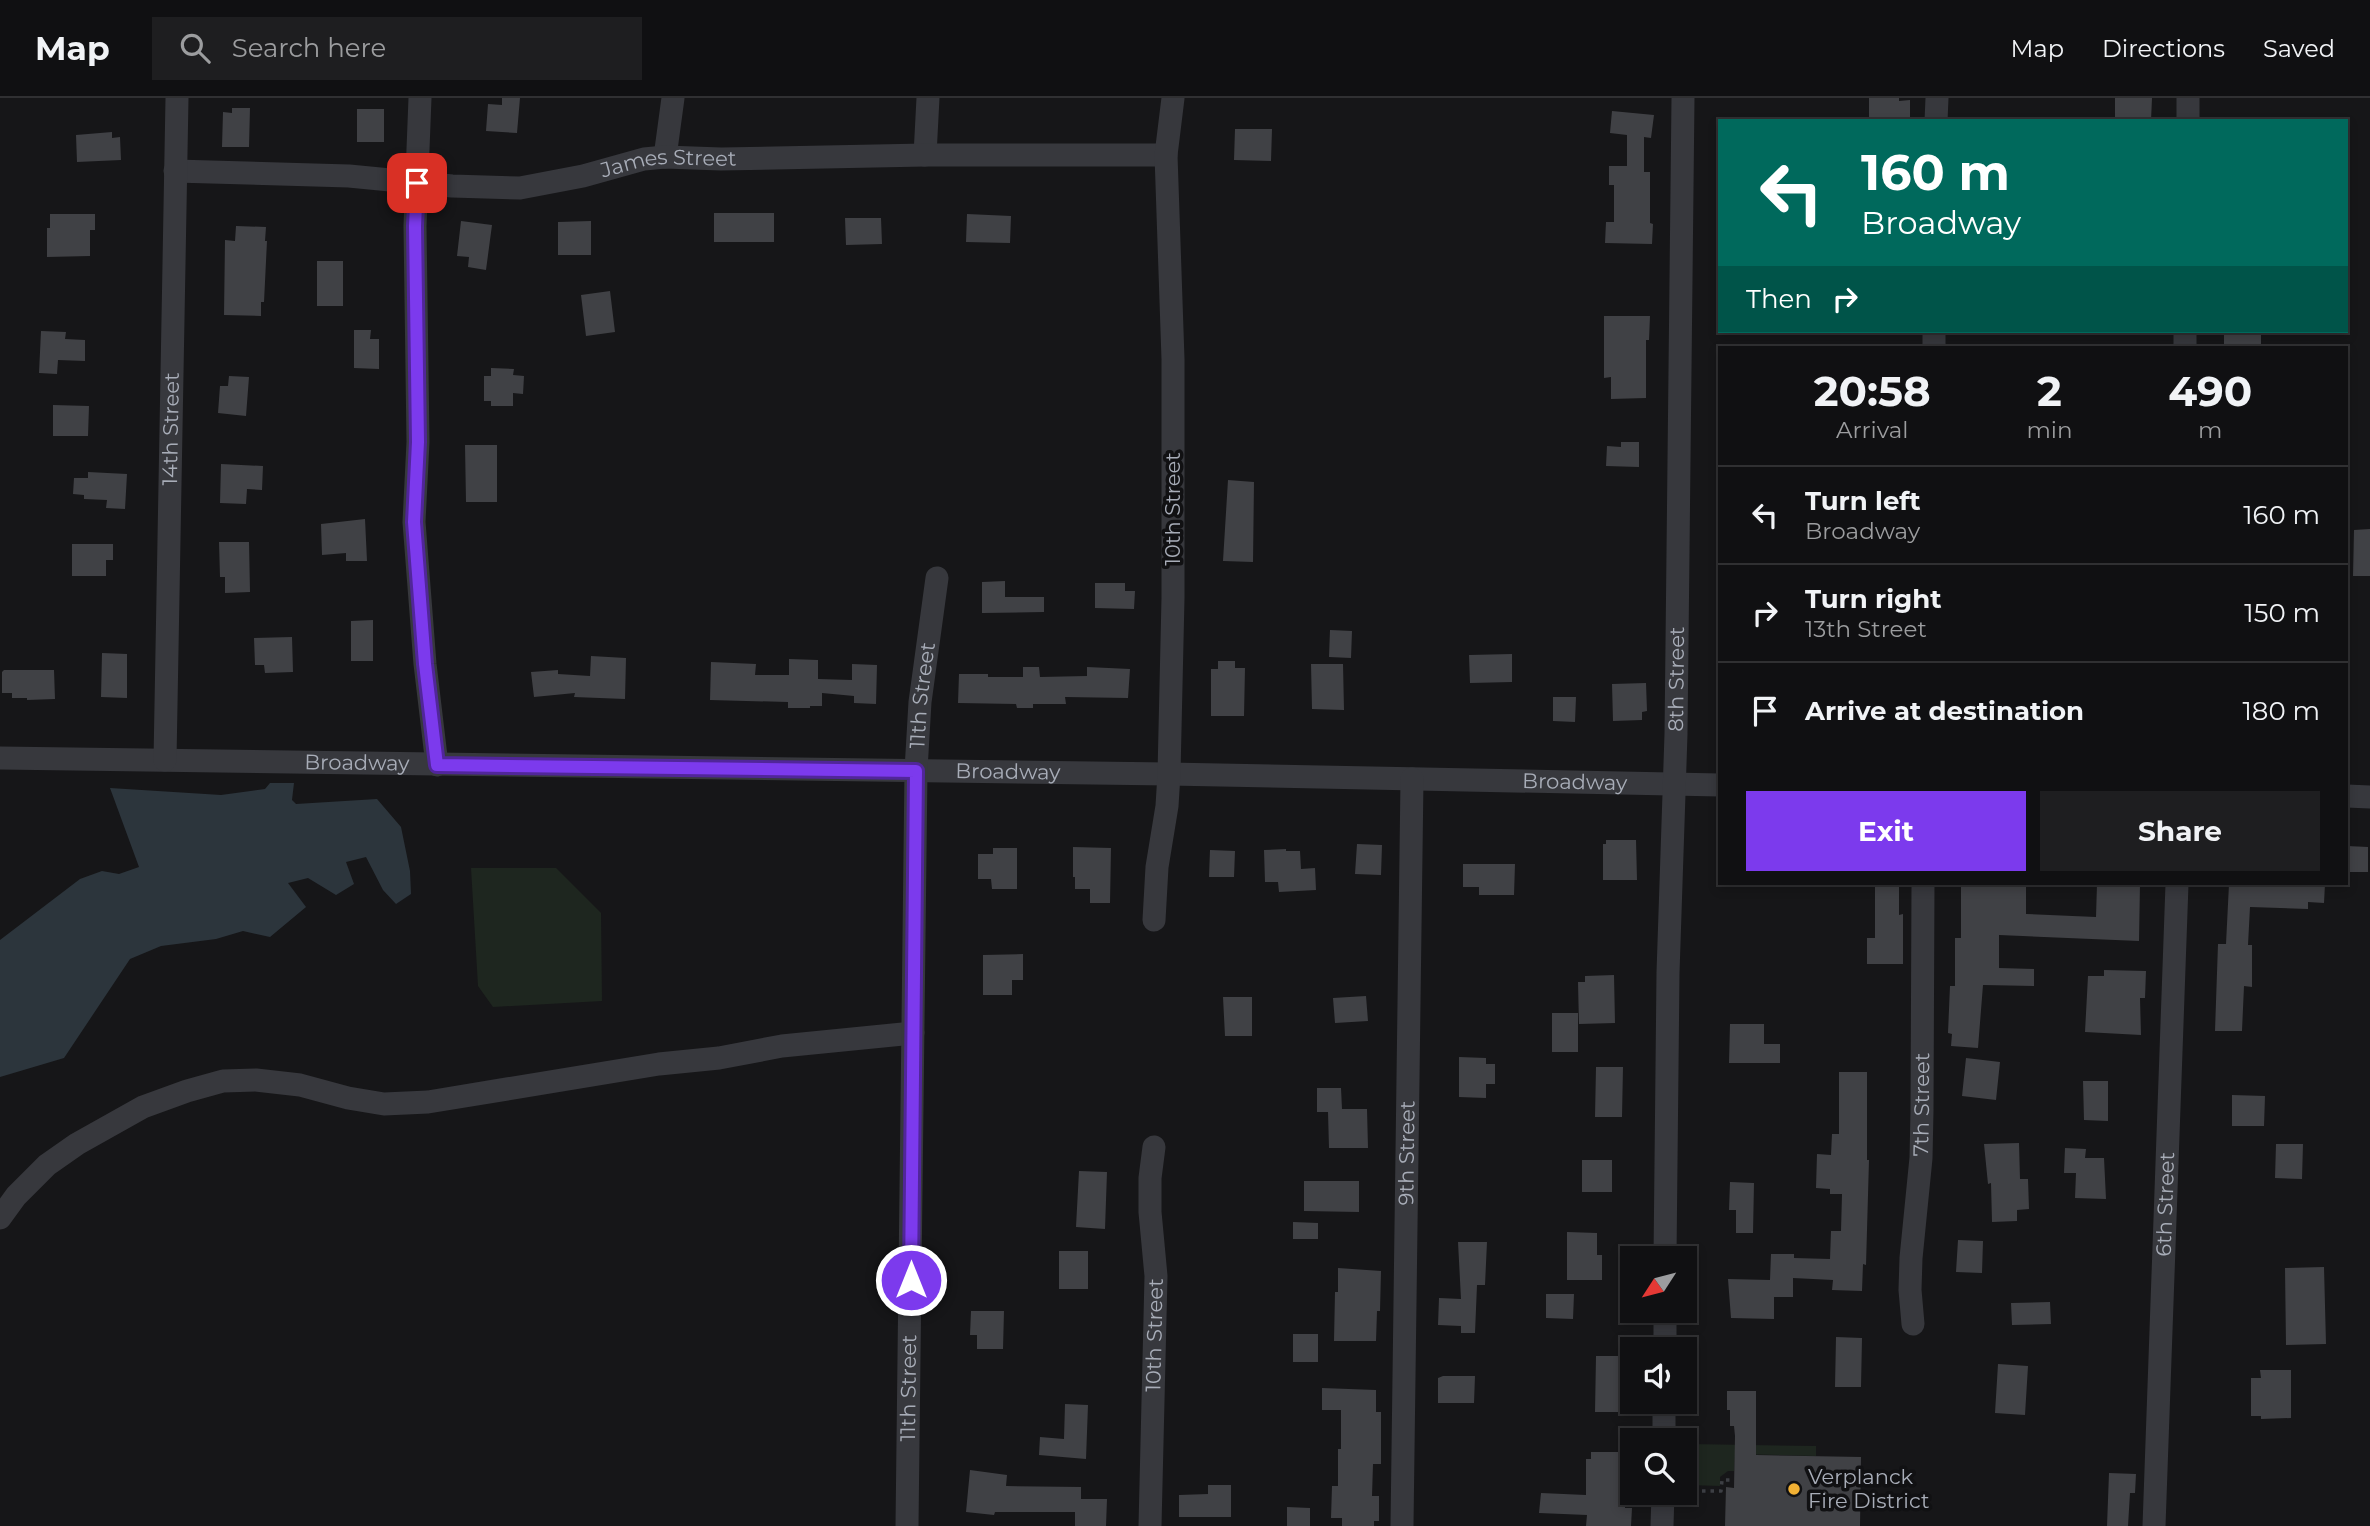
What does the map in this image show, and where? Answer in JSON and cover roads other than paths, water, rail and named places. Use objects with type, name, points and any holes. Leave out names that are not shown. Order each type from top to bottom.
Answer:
[{"type":"street","name":"14th Street","points":[[165,760],[177,98]]},
{"type":"street","points":[[420,98],[415,226],[418,442],[414,522],[425,664],[437,765]]},
{"type":"street","points":[[665,157],[673,98]]},
{"type":"street","points":[[925,155],[928,98]]},
{"type":"street","name":"10th Street","points":[[1154,920],[1157,867],[1167,806],[1169,774],[1173,598],[1173,359],[1166,155],[1173,98]]},
{"type":"street","name":"8th Street","points":[[1665,1246],[1683,98]]},
{"type":"street","points":[[1936,119],[1937,98]]},
{"type":"street","points":[[2188,98],[2188,119]]},
{"type":"street","name":"James Street","points":[[176,171],[360,176],[417,183],[520,187],[583,176],[644,159],[665,157],[721,159],[925,155],[1166,155]]},
{"type":"street","name":"11th Street","points":[[907,1526],[916,771],[920,702],[937,578]]},
{"type":"street","name":"Broadway","points":[[0,758],[1169,774],[1718,785]]},
{"type":"street","name":"9th Street","points":[[1402,1526],[1412,779]]},
{"type":"street","points":[[2348,796],[2370,797]]},
{"type":"street","name":"7th Street","points":[[1913,1324],[1910,1258],[1921,1158],[1923,885]]},
{"type":"street","name":"6th Street","points":[[2154,1526],[2178,885]]},
{"type":"street","points":[[0,1218],[16,1196],[47,1165],[77,1144],[143,1107],[223,1081],[256,1080],[300,1085],[384,1104],[428,1102],[782,1046],[913,1033]]},
{"type":"street","name":"10th Street","points":[[1150,1526],[1156,1276],[1150,1178],[1154,1147]]},
{"type":"street","points":[[1662,1526],[1663,1505]]},
{"type":"place","name":"Verplanck Fire District","points":[[1794,1489]]}]
